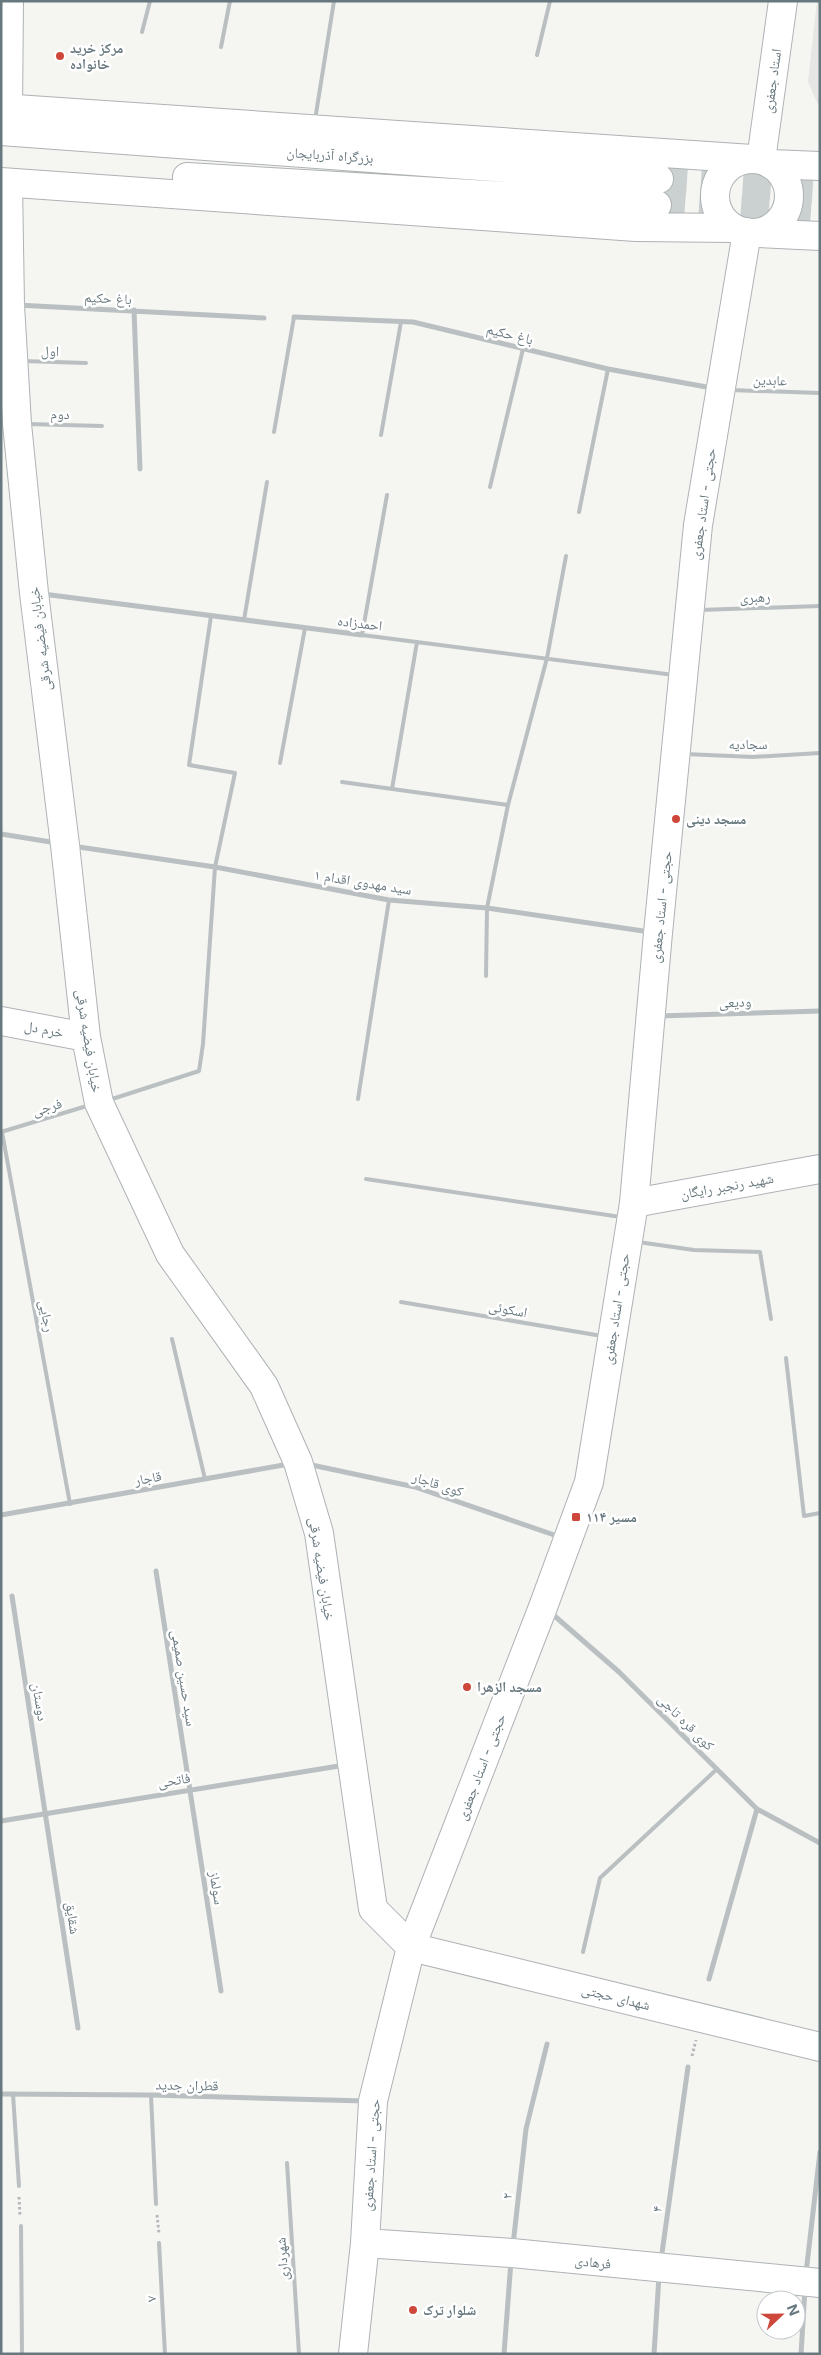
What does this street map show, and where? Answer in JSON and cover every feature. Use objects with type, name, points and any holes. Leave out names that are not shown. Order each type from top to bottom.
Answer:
[{"type":"main road","points":[[9,1],[3,115],[314,130],[643,150],[820,166]]},
{"type":"main road","name":"استاد جعفری","points":[[761,161],[783,1]]},
{"type":"main road","name":"بزرگراه آذربایجان","points":[[3,115],[658,192],[4,177]]},
{"type":"main road","points":[[636,227],[654,219],[667,204],[669,183],[661,165],[643,150]]},
{"type":"main road","points":[[761,161],[779,170],[785,180],[788,202],[778,222],[745,231],[721,216],[715,201],[716,185],[724,172],[737,162],[761,161]]},
{"type":"main road","points":[[4,177],[636,227],[820,236]]},
{"type":"main road","name":"خیابان فیضیه شرقی","points":[[4,177],[5,251],[17,424],[34,593],[86,1037],[99,1103],[170,1254],[264,1386],[298,1462],[319,1533],[350,1764],[373,1909],[411,1947]]},
{"type":"main road","name":"حجتی - استاد جعفری","points":[[353,2354],[366,2243],[373,2101],[411,1947],[543,1607],[589,1482],[631,1221],[698,525],[745,231]]},
{"type":"main road","name":"خرم دل","points":[[1,1021],[86,1037]]},
{"type":"main road","name":"شهید رنجبر رایگان","points":[[631,1221],[820,1169]]},
{"type":"main road","name":"شهدای حجتی","points":[[411,1947],[820,2047]]},
{"type":"main road","name":"فرهادی","points":[[366,2243],[512,2253],[660,2269],[813,2282]]},
{"type":"street","name":"باغ حکیم","points":[[10,305],[264,318]]},
{"type":"street","points":[[134,310],[140,469]]},
{"type":"street","name":"باغ حکیم","points":[[294,317],[413,322],[608,369],[720,389]]},
{"type":"street","name":"احمدزاده","points":[[34,593],[362,635]]},
{"type":"street","name":"سید مهدوی اقدام ۱","points":[[1,834],[215,867],[388,900],[487,908],[658,933]]},
{"type":"street","name":"ودیعی","points":[[651,1016],[820,1011]]},
{"type":"street","name":"قاجار","points":[[1,1516],[298,1462]]},
{"type":"street","name":"کوی قاجار","points":[[298,1462],[415,1487],[568,1539]]},
{"type":"street","name":"سید حسین صمیمی","points":[[156,1571],[190,1789]]},
{"type":"street","name":"دوستان","points":[[12,1596],[46,1812]]},
{"type":"street","name":"کوی قره تاجی","points":[[543,1607],[619,1672],[756,1809],[820,1843]]},
{"type":"street","name":"فاتحی","points":[[1,1821],[46,1812],[350,1764]]},
{"type":"street","name":"سولماز","points":[[190,1789],[221,1991]]},
{"type":"street","points":[[709,1979],[756,1809]]},
{"type":"street","name":"شقایق","points":[[46,1812],[78,2028]]},
{"type":"street","name":"۲","points":[[504,2354],[512,2253],[526,2129],[547,2044]]},
{"type":"street","name":"۴","points":[[654,2354],[660,2269],[688,2067]]},
{"type":"street","name":"قطران جدید","points":[[1,2094],[151,2095],[373,2101]]},
{"type":"street","points":[[801,2354],[813,2282],[820,2152]]},
{"type":"lane","points":[[142,32],[150,1]]},
{"type":"lane","points":[[221,47],[230,1]]},
{"type":"lane","points":[[314,130],[334,1]]},
{"type":"lane","points":[[537,56],[550,1]]},
{"type":"lane","points":[[274,432],[294,317]]},
{"type":"lane","points":[[381,435],[402,322]]},
{"type":"lane","points":[[490,487],[523,349]]},
{"type":"lane","name":"اول","points":[[14,361],[86,363]]},
{"type":"lane","points":[[578,512],[608,369]]},
{"type":"lane","name":"عابدین","points":[[720,389],[820,393]]},
{"type":"lane","name":"دوم","points":[[17,424],[102,426]]},
{"type":"lane","points":[[244,620],[267,482]]},
{"type":"lane","points":[[362,635],[387,496]]},
{"type":"lane","points":[[486,976],[487,908],[508,805],[547,658],[566,556]]},
{"type":"lane","name":"رهبری","points":[[690,610],[820,606]]},
{"type":"lane","points":[[211,616],[189,765],[235,773],[215,867]]},
{"type":"lane","points":[[280,763],[305,628]]},
{"type":"lane","name":"احمدزاده","points":[[362,635],[684,676]]},
{"type":"lane","points":[[392,789],[417,642]]},
{"type":"lane","name":"سجادیه","points":[[677,754],[753,757],[820,753]]},
{"type":"lane","points":[[342,782],[508,805]]},
{"type":"lane","name":"فرجی","points":[[2,1132],[199,1071],[203,1044],[215,867]]},
{"type":"lane","points":[[358,1099],[388,900]]},
{"type":"lane","name":"رجایی","points":[[2,1132],[70,1504]]},
{"type":"lane","points":[[366,1179],[631,1221],[694,1250],[760,1252],[771,1319]]},
{"type":"lane","name":"اسکوئی","points":[[401,1302],[612,1338]]},
{"type":"lane","points":[[172,1339],[205,1479]]},
{"type":"lane","points":[[786,1358],[804,1516],[820,1513]]},
{"type":"lane","points":[[583,1952],[600,1878],[717,1769]]},
{"type":"lane","points":[[13,2094],[19,2186]]},
{"type":"lane","points":[[151,2095],[156,2204]]},
{"type":"lane","name":"شهرداری","points":[[287,2163],[299,2354]]},
{"type":"lane","points":[[21,2226],[22,2354]]},
{"type":"lane","name":"۷","points":[[159,2243],[165,2354]]},
{"type":"path","points":[[19,2186],[21,2226]]},
{"type":"path","points":[[156,2204],[159,2243]]},
{"type":"shaded area","points":[[817,1],[820,1],[820,109],[808,82]]},
{"type":"tunnel","points":[[659,179],[820,190]]},
{"type":"tunnel","points":[[657,205],[820,216]]},
{"type":"place","name":"مرکز خرید خانواده","points":[[60,56]]},
{"type":"place","name":"مسجد دینی","points":[[676,819]]},
{"type":"place","name":"مسیر ۱۱۴","points":[[576,1517]]},
{"type":"place","name":"مسجد الزهرا","points":[[467,1687]]},
{"type":"place","name":"شلوار ترک","points":[[413,2310]]}]
